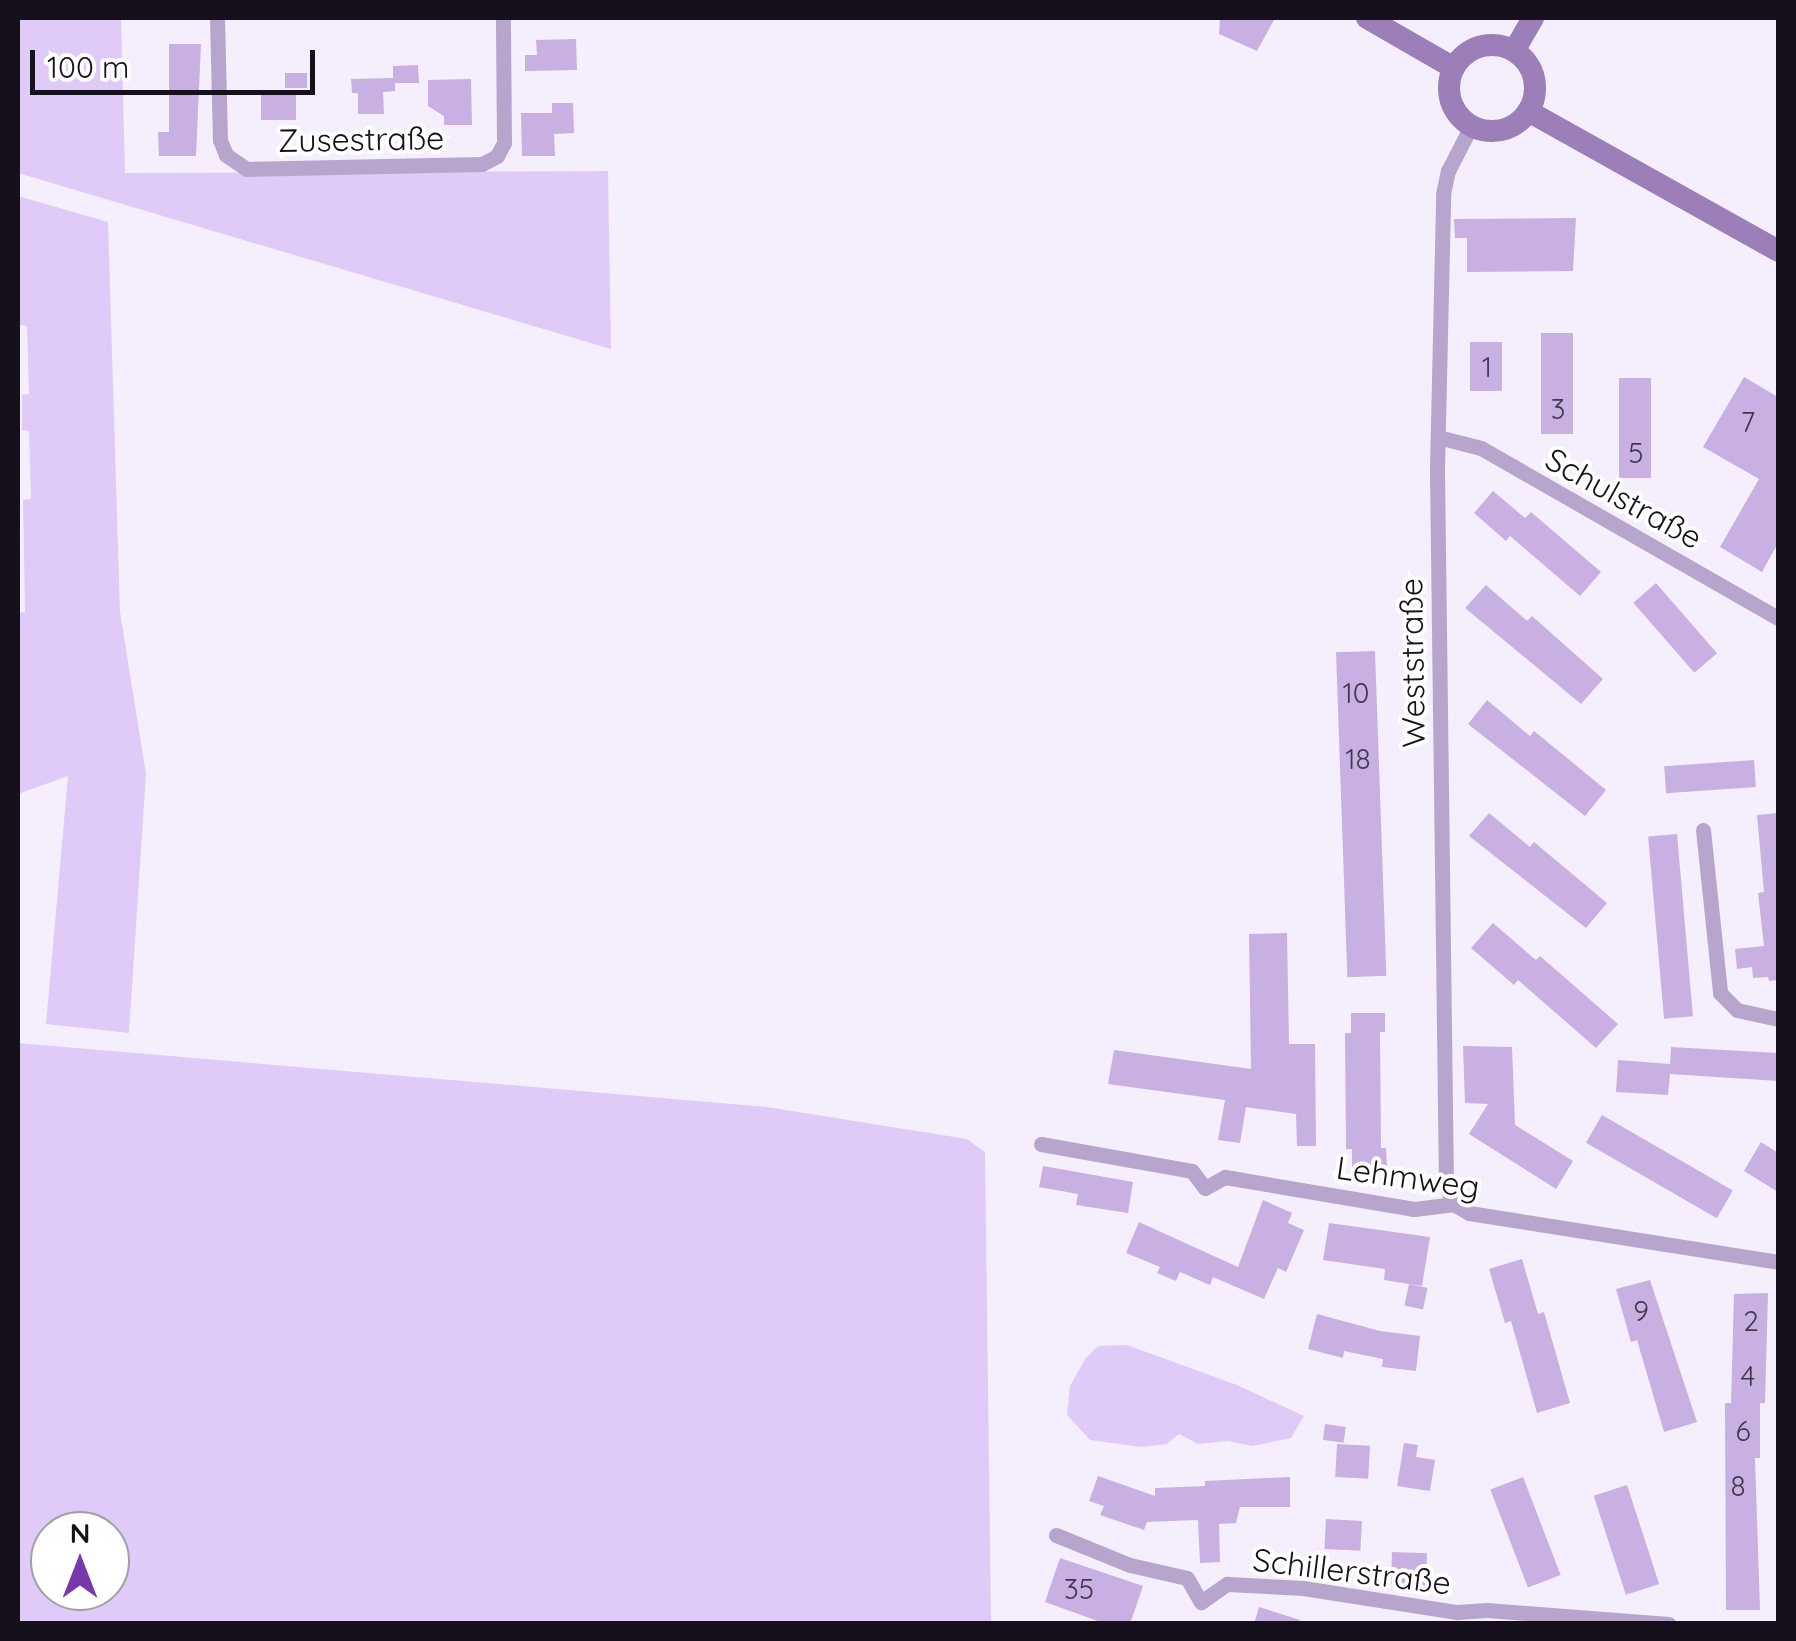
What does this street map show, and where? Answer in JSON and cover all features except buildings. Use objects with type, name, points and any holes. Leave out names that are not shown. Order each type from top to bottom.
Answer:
[{"type":"street","name":"Zusestraße","points":[[216,18],[220,140],[226,154],[246,169],[482,164],[498,156],[504,143],[503,18]]},
{"type":"street","points":[[1367,18],[1454,68]]},
{"type":"street","points":[[1514,51],[1533,18]]},
{"type":"street","points":[[1480,47],[1514,51],[1527,62],[1534,78],[1535,96],[1528,111],[1503,130],[1472,126],[1451,100],[1454,68],[1465,55],[1480,47]]},
{"type":"street","points":[[1528,111],[1778,252]]},
{"type":"street","name":"Weststraße","points":[[1453,1204],[1446,1187],[1438,437],[1443,194],[1448,171],[1472,126]]},
{"type":"street","name":"Schulstraße","points":[[1438,437],[1481,448],[1778,618]]},
{"type":"street","points":[[1703,830],[1720,993],[1737,1010],[1778,1019]]},
{"type":"street","name":"Lehmweg","points":[[1041,1144],[1192,1171],[1205,1188],[1226,1177],[1414,1209],[1453,1204],[1469,1214],[1778,1262]]},
{"type":"street","name":"Schillerstraße","points":[[1056,1535],[1130,1565],[1187,1578],[1201,1602],[1227,1584],[1303,1588],[1454,1618],[1487,1610],[1668,1624]]},
{"type":"shaded area","points":[[18,18],[121,18],[125,173],[608,171],[611,349],[18,173]]},
{"type":"shaded area","points":[[18,196],[108,222],[120,612],[146,774],[129,1033],[46,1024],[68,776],[18,794],[18,613],[25,612],[23,500],[31,499],[29,431],[22,430],[22,395],[29,394],[27,326],[20,325]]},
{"type":"shaded area","points":[[18,1043],[767,1107],[967,1139],[985,1152],[991,1623],[18,1623]]},
{"type":"shaded area","points":[[1127,1345],[1237,1385],[1304,1416],[1291,1438],[1252,1446],[1228,1441],[1198,1444],[1179,1434],[1167,1444],[1141,1447],[1090,1440],[1067,1415],[1070,1386],[1085,1359],[1098,1346]]}]
